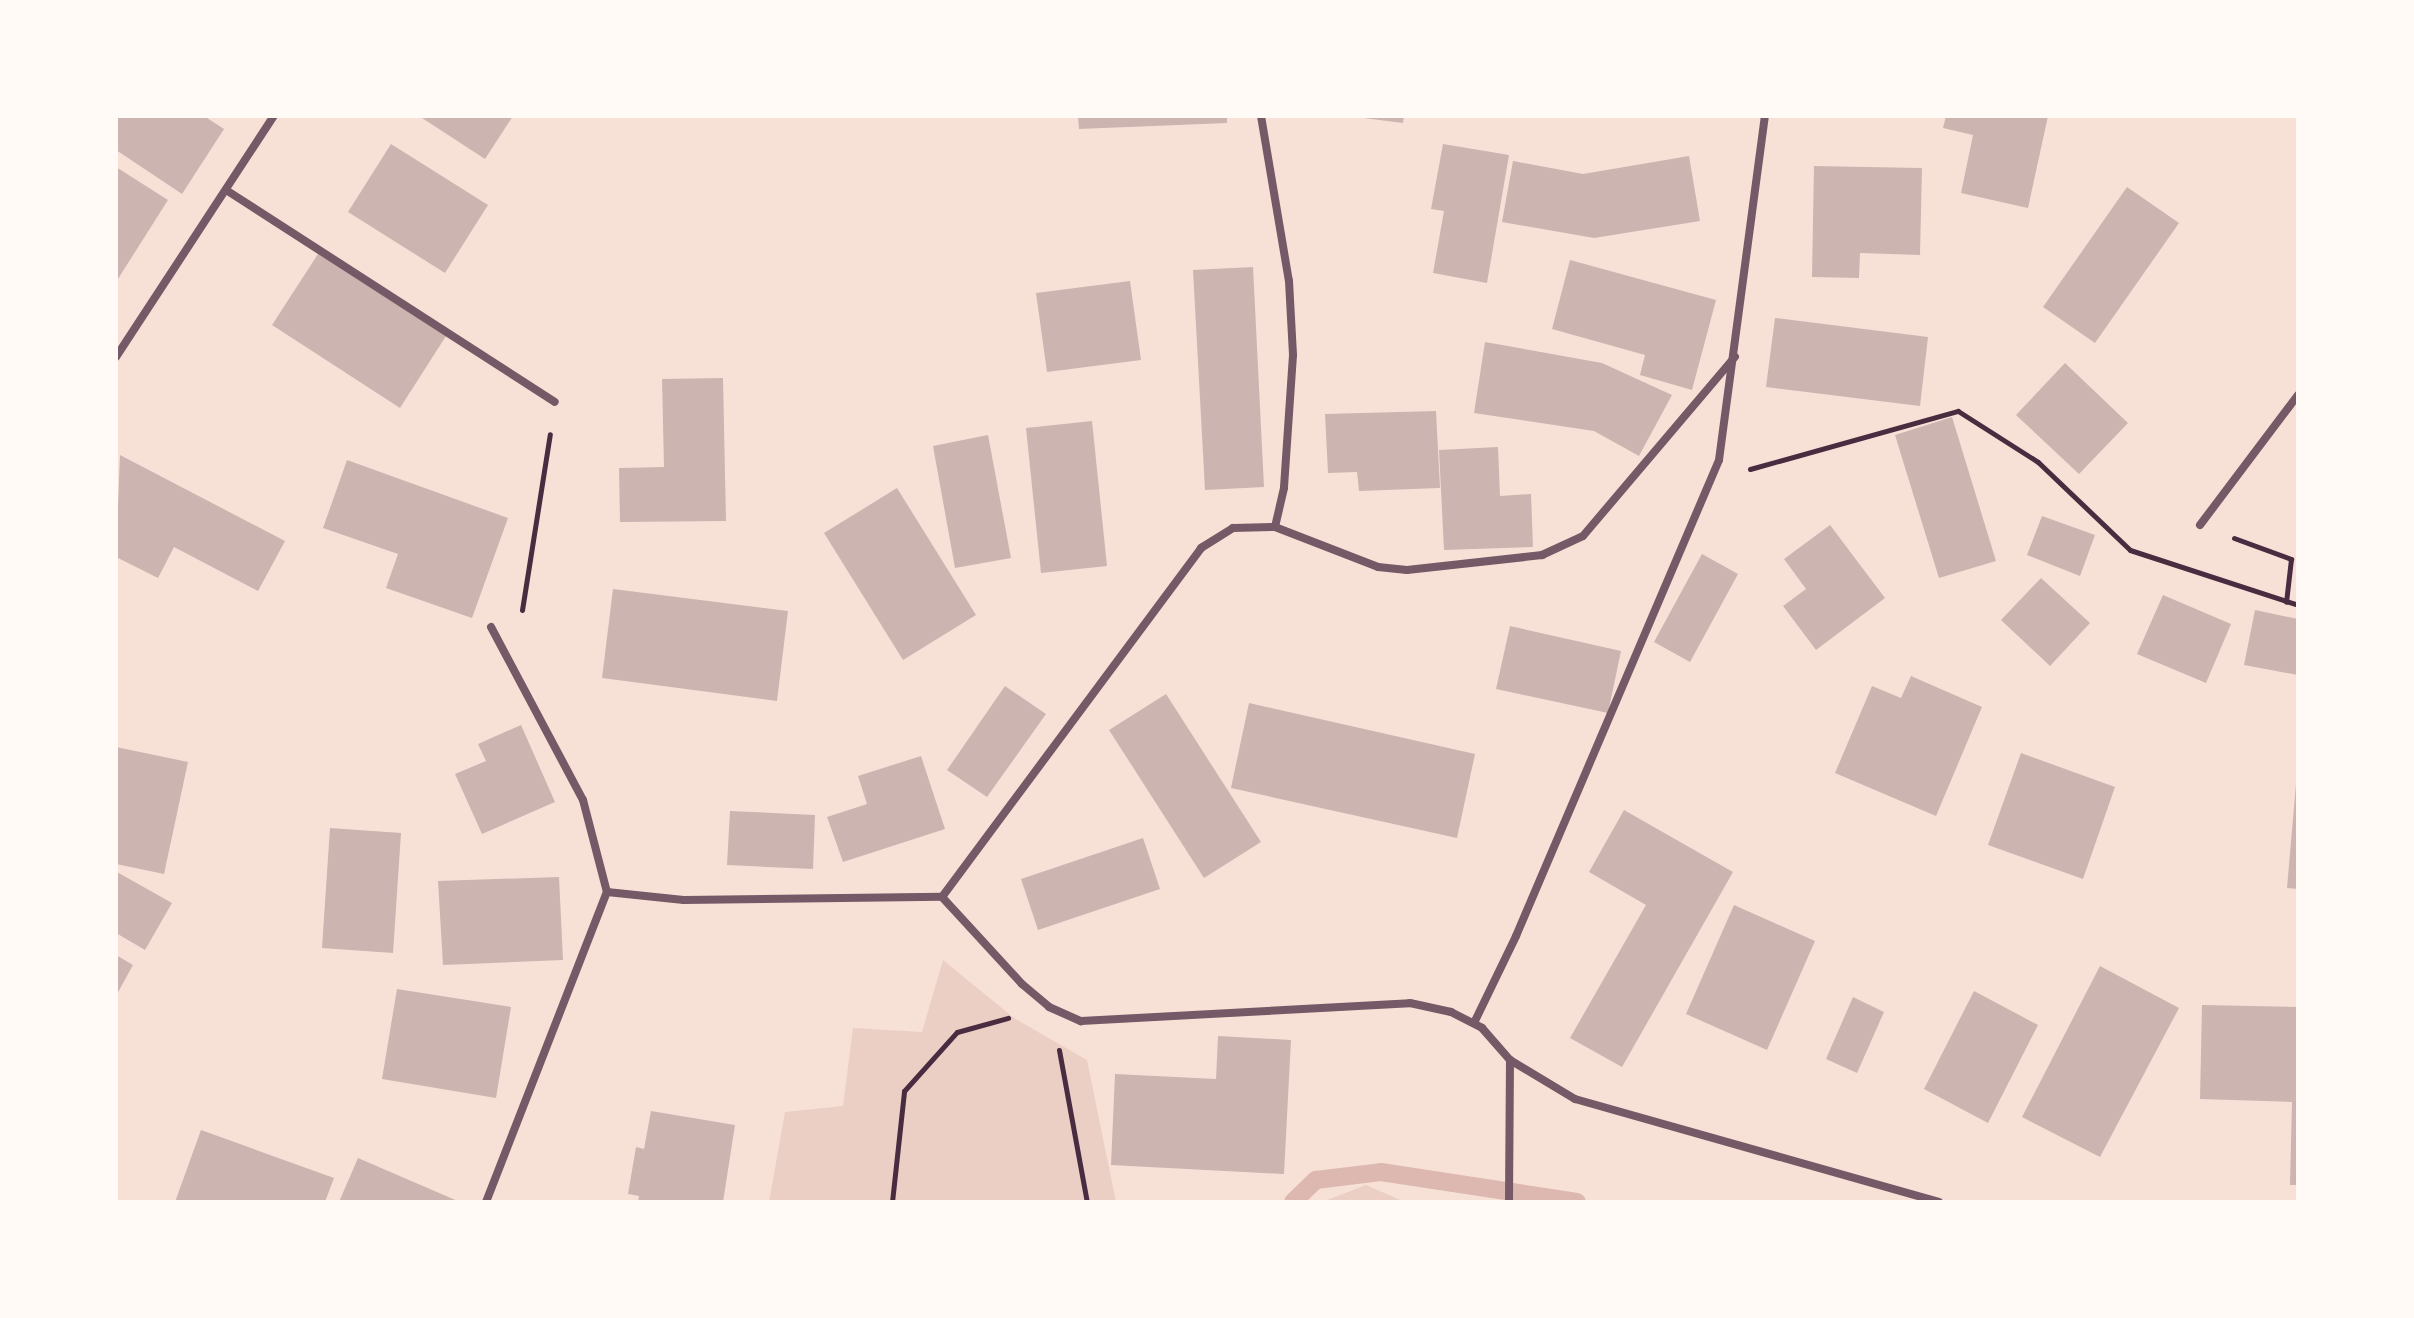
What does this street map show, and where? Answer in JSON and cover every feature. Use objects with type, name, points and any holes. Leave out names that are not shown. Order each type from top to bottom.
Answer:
[{"type":"street","points":[[116,357],[274,116]]},
{"type":"street","points":[[1261,116],[1289,281],[1293,355],[1284,488],[1275,527]]},
{"type":"street","points":[[1474,1023],[1528,908],[1719,460],[1765,116]]},
{"type":"street","points":[[226,190],[555,402]]},
{"type":"street","points":[[942,897],[1201,548],[1233,528],[1275,527],[1378,567],[1407,570],[1542,555],[1583,536],[1735,357]]},
{"type":"street","points":[[2200,525],[2298,395]]},
{"type":"street","points":[[486,1202],[607,892],[583,800],[491,627]]},
{"type":"street","points":[[607,892],[684,900],[942,897],[1049,1007],[1081,1021],[1112,1022],[1410,1003],[1474,1023],[1510,1060],[1575,1099],[1939,1202]]},
{"type":"street","points":[[1509,1202],[1507,1139],[1510,1060]]},
{"type":"path","points":[[502,652],[517,636],[555,402]]},
{"type":"path","points":[[1719,460],[1753,469],[1958,411],[2038,462],[2130,550],[2298,605]]},
{"type":"path","points":[[2200,525],[2291,559],[2286,602]]},
{"type":"path","points":[[892,1202],[904,1091],[957,1032],[1049,1007],[1087,1202]]},
{"type":"shaded area","points":[[943,960],[1014,1018],[1087,1060],[1116,1202],[769,1202],[785,1112],[843,1106],[853,1028],[922,1032]]},
{"type":"shaded area","points":[[1366,1185],[1405,1202],[1322,1202]]},
{"type":"building","points":[[116,116],[204,116],[224,129],[182,194],[116,150]]},
{"type":"building","points":[[419,116],[513,116],[485,159]]},
{"type":"building","points":[[1078,116],[1227,116],[1227,123],[1079,129]]},
{"type":"building","points":[[1348,116],[1404,116],[1403,123]]},
{"type":"building","points":[[1946,116],[2048,116],[2028,208],[1961,193],[1973,135],[1943,128]]},
{"type":"building","points":[[391,144],[488,205],[445,273],[348,212]]},
{"type":"building","points":[[1443,144],[1509,155],[1487,283],[1433,273],[1444,211],[1431,209]]},
{"type":"building","points":[[1689,156],[1700,221],[1594,238],[1502,222],[1513,161],[1583,174]]},
{"type":"building","points":[[1814,166],[1922,168],[1920,255],[1860,253],[1859,278],[1812,277]]},
{"type":"building","points":[[116,167],[168,200],[116,282]]},
{"type":"building","points":[[2127,187],[2179,223],[2095,343],[2043,307]]},
{"type":"building","points":[[318,254],[446,336],[400,408],[272,325]]},
{"type":"building","points":[[1570,260],[1716,300],[1692,390],[1640,375],[1645,355],[1552,329]]},
{"type":"building","points":[[1253,267],[1264,487],[1205,490],[1193,270]]},
{"type":"building","points":[[1130,281],[1141,360],[1047,372],[1036,293]]},
{"type":"building","points":[[1775,318],[1928,337],[1920,406],[1766,387]]},
{"type":"building","points":[[1485,342],[1602,363],[1672,395],[1639,456],[1594,431],[1474,413]]},
{"type":"building","points":[[2065,363],[2128,423],[2079,474],[2016,415]]},
{"type":"building","points":[[723,378],[726,521],[620,522],[619,468],[664,467],[662,379]]},
{"type":"building","points":[[1436,411],[1440,488],[1359,491],[1357,472],[1328,473],[1325,414]]},
{"type":"building","points":[[1952,417],[1996,561],[1939,578],[1895,435]]},
{"type":"building","points":[[1092,421],[1107,566],[1041,573],[1026,428]]},
{"type":"building","points":[[988,435],[1011,558],[955,568],[933,446]]},
{"type":"building","points":[[1498,447],[1500,496],[1531,494],[1533,547],[1444,550],[1439,450]]},
{"type":"building","points":[[120,455],[285,541],[258,591],[174,547],[158,578],[116,557]]},
{"type":"building","points":[[347,460],[508,518],[472,618],[386,588],[398,554],[323,528]]},
{"type":"building","points":[[897,488],[976,615],[903,660],[824,533]]},
{"type":"building","points":[[2042,516],[2095,535],[2080,576],[2027,555]]},
{"type":"building","points":[[1830,525],[1885,598],[1816,650],[1783,606],[1806,589],[1784,559]]},
{"type":"building","points":[[1702,554],[1738,574],[1690,662],[1654,642]]},
{"type":"building","points":[[2041,578],[2090,623],[2050,666],[2001,620]]},
{"type":"building","points":[[613,589],[788,611],[777,701],[602,678]]},
{"type":"building","points":[[2163,595],[2231,624],[2206,683],[2137,654]]},
{"type":"building","points":[[2255,610],[2298,619],[2298,675],[2244,665]]},
{"type":"building","points":[[1510,626],[1621,651],[1608,713],[1496,689]]},
{"type":"building","points":[[1911,676],[1982,707],[1936,816],[1835,773],[1872,686],[1901,698]]},
{"type":"building","points":[[1005,686],[1046,714],[987,797],[947,770]]},
{"type":"building","points":[[1166,694],[1261,842],[1204,878],[1109,730]]},
{"type":"building","points":[[1249,703],[1475,754],[1457,838],[1231,788]]},
{"type":"building","points":[[521,725],[555,802],[482,834],[455,774],[486,761],[478,744]]},
{"type":"building","points":[[116,747],[188,762],[164,874],[116,864]]},
{"type":"building","points":[[2021,753],[2115,787],[2083,879],[1988,845]]},
{"type":"building","points":[[921,756],[945,829],[843,862],[827,817],[867,804],[858,776]]},
{"type":"building","points":[[2298,784],[2298,889],[2287,888]]},
{"type":"building","points":[[1624,810],[1733,872],[1622,1067],[1570,1038],[1646,905],[1589,872]]},
{"type":"building","points":[[730,811],[815,815],[813,869],[727,865]]},
{"type":"building","points":[[330,828],[401,833],[393,953],[322,948]]},
{"type":"building","points":[[1143,838],[1160,889],[1038,930],[1021,879]]},
{"type":"building","points":[[117,872],[172,903],[145,950],[116,933]]},
{"type":"building","points":[[559,877],[563,960],[443,965],[438,881]]},
{"type":"building","points":[[1734,905],[1815,941],[1767,1050],[1686,1014]]},
{"type":"building","points":[[116,955],[133,965],[116,996]]},
{"type":"building","points":[[2100,966],[2179,1008],[2100,1157],[2022,1117]]},
{"type":"building","points":[[397,989],[511,1007],[496,1098],[382,1079]]},
{"type":"building","points":[[1974,991],[2038,1025],[1988,1123],[1924,1089]]},
{"type":"building","points":[[1853,997],[1884,1012],[1857,1073],[1826,1059]]},
{"type":"building","points":[[2202,1005],[2298,1007],[2298,1185],[2290,1185],[2292,1102],[2200,1099]]},
{"type":"building","points":[[1218,1036],[1291,1040],[1284,1174],[1111,1165],[1115,1074],[1216,1079]]},
{"type":"building","points":[[651,1111],[735,1125],[723,1202],[638,1202],[639,1196],[628,1194],[636,1147],[644,1149]]},
{"type":"building","points":[[201,1130],[334,1178],[325,1202],[175,1202]]},
{"type":"building","points":[[358,1158],[460,1202],[339,1202]]},
{"type":"waterway","points":[[1293,1202],[1316,1180],[1381,1172],[1577,1202]]}]
